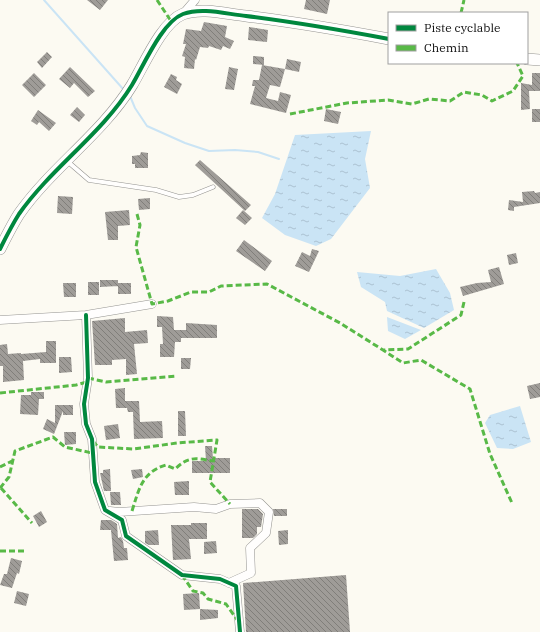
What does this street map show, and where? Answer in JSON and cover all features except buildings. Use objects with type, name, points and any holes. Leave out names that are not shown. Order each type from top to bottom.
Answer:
[{"type":"street","points":[[182,15],[195,0]]},
{"type":"street","points":[[0,249],[19,214],[102,124],[125,96],[164,30],[171,21],[182,15],[195,11],[219,13],[304,23],[388,39]]},
{"type":"street","points":[[528,59],[540,60]]},
{"type":"street","points":[[0,320],[86,315],[152,304]]},
{"type":"street","points":[[86,315],[88,378],[84,404],[86,424],[92,439],[95,482],[105,510],[122,520],[126,536],[182,574],[220,579],[236,586],[240,632]]},
{"type":"street","points":[[105,510],[119,512],[194,507],[216,509],[230,504],[260,503],[269,512],[266,533],[250,548],[251,573],[228,583]]},
{"type":"lane","points":[[67,161],[89,180],[156,190],[178,197],[193,195],[213,187]]},
{"type":"water","points":[[371,131],[365,159],[370,188],[331,239],[316,246],[285,235],[262,218],[275,194],[295,135]]},
{"type":"water","points":[[436,269],[450,293],[454,310],[424,328],[387,311],[385,302],[361,287],[357,272],[400,276]]},
{"type":"water","points":[[387,317],[421,330],[405,339],[388,331]]},
{"type":"water","points":[[520,406],[531,442],[513,449],[497,448],[485,423],[490,415]]},
{"type":"waterway","points":[[44,0],[124,90]]},
{"type":"waterway","points":[[130,96],[135,108],[147,126],[185,143],[209,151],[235,150],[258,152],[279,159]]},
{"type":"marked path","points":[[157,0],[171,21]]},
{"type":"marked path","points":[[461,12],[464,0]]},
{"type":"marked path","points":[[290,114],[347,103],[388,100],[412,104],[429,99],[450,101],[464,92],[482,95],[492,101],[513,91],[523,76],[517,64]]},
{"type":"marked path","points":[[137,214],[140,225],[136,247],[152,304],[168,301],[191,292],[209,292],[221,286],[267,284],[340,323],[383,350]]},
{"type":"marked path","points":[[464,302],[461,315],[408,349],[383,350],[403,363],[421,360],[470,389],[490,454],[512,503]]},
{"type":"marked path","points":[[88,378],[106,382],[176,376]]},
{"type":"marked path","points":[[0,393],[76,385],[87,382]]},
{"type":"marked path","points":[[0,488],[9,477],[15,451],[53,437],[65,447],[92,453]]},
{"type":"marked path","points":[[93,441],[98,447],[134,449],[177,443],[217,440],[210,482],[230,504]]},
{"type":"marked path","points":[[132,511],[143,482],[158,468],[166,465],[175,469],[184,462],[192,459],[213,461]]},
{"type":"marked path","points":[[0,467],[12,461]]},
{"type":"marked path","points":[[1,488],[32,523]]},
{"type":"marked path","points":[[0,551],[24,551]]},
{"type":"marked path","points":[[182,575],[193,591],[203,593],[208,599],[226,604],[238,621]]},
{"type":"cycle path","points":[[0,249],[16,218],[32,197],[92,135],[120,103],[161,35],[175,19],[183,14],[206,11],[335,29],[388,39]]},
{"type":"cycle path","points":[[86,315],[88,378],[84,404],[86,424],[92,439],[95,482],[105,510],[122,520],[126,536],[182,575],[220,579],[236,586],[240,632]]}]
